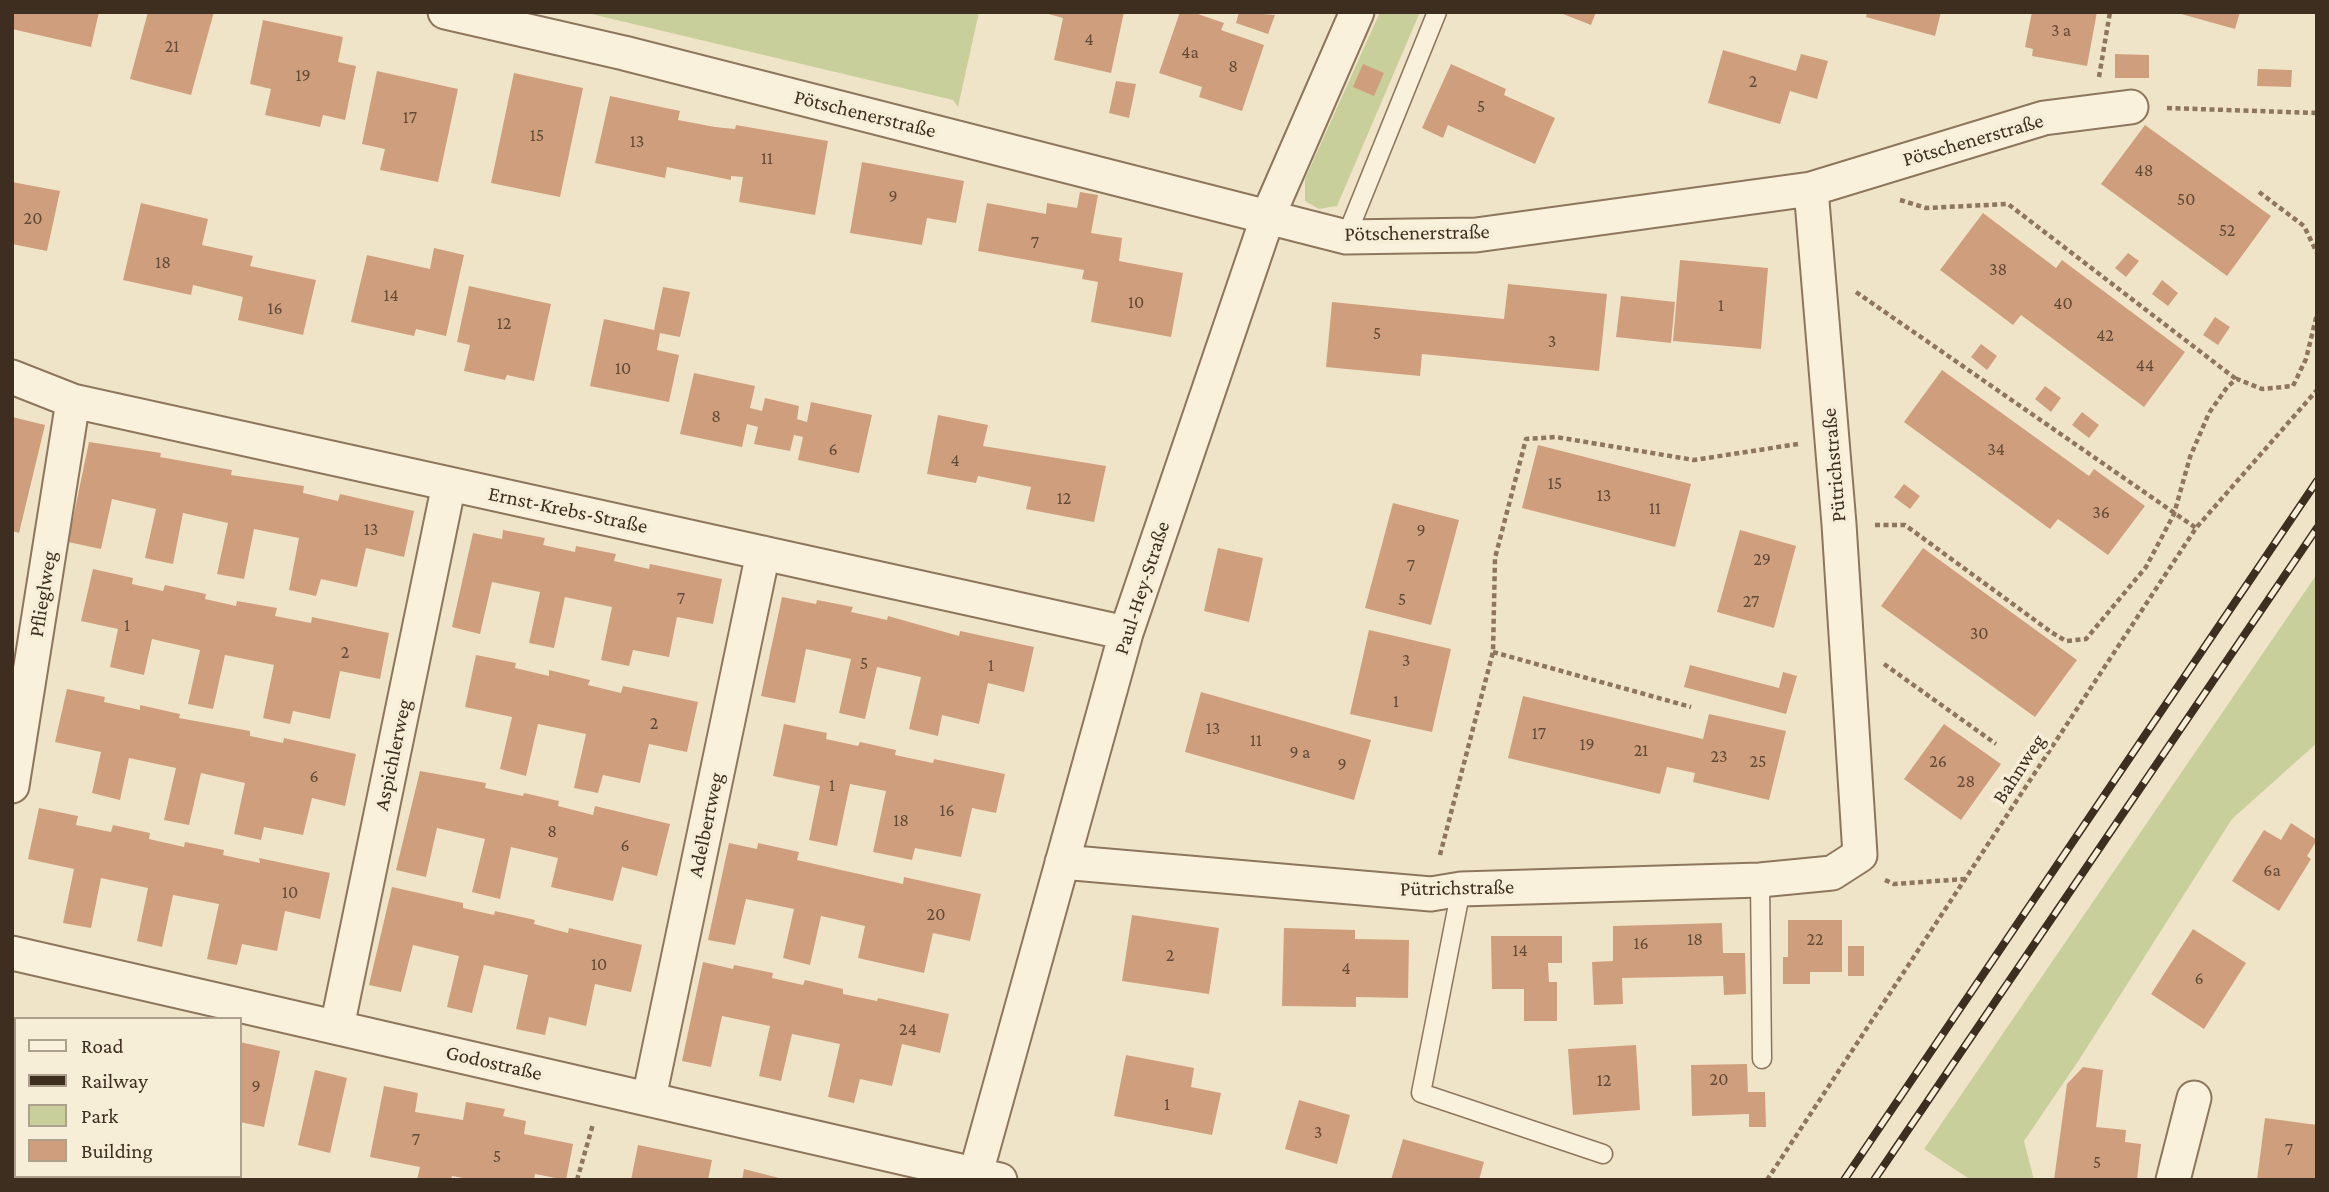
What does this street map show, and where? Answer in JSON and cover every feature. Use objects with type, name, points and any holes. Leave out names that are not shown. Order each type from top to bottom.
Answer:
[{"type":"street","name":"Pötschenerstraße","points":[[445,12],[624,53],[1346,237],[1476,235],[1825,184],[2044,118],[2131,107]]},
{"type":"street","name":"Paul-Hey-Straße","points":[[983,1177],[1062,862],[1126,633],[1268,216],[1357,12]]},
{"type":"street","name":"Pütrichstraße","points":[[1062,862],[1446,891],[1760,880],[1832,873],[1860,855],[1839,524],[1815,263],[1825,184]]},
{"type":"street","name":"Ernst-Krebs-Straße","points":[[12,377],[73,401],[1126,633]]},
{"type":"street","name":"Pflieglweg","points":[[12,786],[73,401]]},
{"type":"street","name":"Aspichlerweg","points":[[337,1027],[449,484]]},
{"type":"street","name":"Adelbertweg","points":[[649,1098],[762,553]]},
{"type":"street","name":"Godostraße","points":[[12,953],[983,1177]]},
{"type":"street","points":[[2174,1180],[2194,1098]]},
{"type":"lane","points":[[1346,237],[1437,12]]},
{"type":"lane","points":[[1760,880],[1762,1059]]},
{"type":"lane","points":[[1446,891],[1421,1093],[1603,1154]]},
{"type":"path","points":[[2093,111],[2110,12]]},
{"type":"path","points":[[2131,107],[2317,113]]},
{"type":"path","points":[[1825,184],[1926,208],[2008,204],[2237,379],[2262,389],[2293,386],[2306,359],[2317,314]]},
{"type":"path","points":[[2259,192],[2304,226],[2317,253]]},
{"type":"path","points":[[1815,263],[2196,528]]},
{"type":"path","points":[[1839,524],[1905,525],[2066,641],[2086,639],[2146,567],[2174,514],[2190,457],[2209,414],[2237,379]]},
{"type":"path","name":"Bahnweg","points":[[1767,1180],[2196,528],[2317,390]]},
{"type":"path","points":[[1446,891],[1493,652],[1495,558],[1526,439],[1556,437],[1694,460],[1832,439]]},
{"type":"path","points":[[1493,652],[1691,707]]},
{"type":"path","points":[[1847,653],[1875,658],[1996,744]]},
{"type":"path","points":[[1850,862],[1894,884],[1965,879]]},
{"type":"path","points":[[577,1180],[604,1088]]},
{"type":"green space","points":[[583,12],[979,12],[958,107],[953,100]]},
{"type":"green space","points":[[1380,12],[1420,12],[1337,206],[1319,209],[1305,201],[1305,179]]},
{"type":"green space","points":[[2317,574],[2317,743],[2232,819],[2079,1060],[2024,1141],[2034,1180],[1971,1180],[1924,1149]]},
{"type":"building","points":[[12,12],[99,12],[91,47],[12,29]]},
{"type":"building","points":[[148,12],[214,12],[191,95],[130,79]]},
{"type":"building","points":[[1041,12],[1124,12],[1111,73],[1054,60],[1063,18]]},
{"type":"building","points":[[1180,12],[1192,12],[1224,23],[1221,30],[1264,45],[1242,111],[1199,97],[1202,87],[1159,73]]},
{"type":"building","points":[[1239,12],[1275,15],[1268,34],[1236,23]]},
{"type":"building","points":[[1558,12],[1596,12],[1591,25]]},
{"type":"building","points":[[1867,12],[1941,12],[1935,36],[1866,17]]},
{"type":"building","points":[[2032,12],[2097,12],[2087,66],[2032,56],[2033,49],[2025,47]]},
{"type":"building","points":[[2174,12],[2240,12],[2235,29]]},
{"type":"building","points":[[263,20],[343,37],[338,62],[356,66],[345,120],[323,115],[320,127],[265,115],[271,89],[250,84]]},
{"type":"building","points":[[1723,50],[1796,71],[1801,54],[1828,61],[1817,99],[1790,91],[1780,124],[1708,103]]},
{"type":"building","points":[[2115,54],[2149,55],[2149,78],[2115,78]]},
{"type":"building","points":[[1363,64],[1384,73],[1374,96],[1353,87]]},
{"type":"building","points":[[1451,64],[1506,89],[1504,95],[1555,118],[1535,164],[1448,125],[1443,138],[1422,128]]},
{"type":"building","points":[[2258,69],[2292,70],[2291,87],[2257,86]]},
{"type":"building","points":[[377,71],[458,89],[438,182],[380,170],[385,149],[362,144]]},
{"type":"building","points":[[514,73],[583,88],[560,197],[491,183]]},
{"type":"building","points":[[1116,81],[1136,84],[1129,118],[1109,113]]},
{"type":"building","points":[[610,96],[680,111],[678,120],[735,129],[736,125],[828,141],[815,215],[739,202],[743,177],[731,176],[731,180],[667,167],[665,178],[595,163]]},
{"type":"building","points":[[2145,125],[2271,216],[2227,276],[2101,184]]},
{"type":"building","points":[[862,162],[964,181],[956,223],[927,218],[922,245],[850,233]]},
{"type":"building","points":[[12,182],[60,191],[47,251],[12,244]]},
{"type":"building","points":[[1080,192],[1098,195],[1091,233],[1122,238],[1119,261],[1183,273],[1171,337],[1091,322],[1098,282],[1082,279],[1084,270],[978,251],[987,203],[1046,214],[1047,203],[1077,208]]},
{"type":"building","points":[[141,203],[208,219],[202,245],[253,256],[250,266],[316,280],[303,335],[238,320],[243,297],[193,285],[191,295],[123,280]]},
{"type":"building","points":[[1983,213],[2056,268],[2062,260],[2185,352],[2144,407],[2021,315],[2013,325],[1940,270]]},
{"type":"building","points":[[434,248],[464,255],[446,336],[416,329],[414,336],[351,322],[367,255],[430,269]]},
{"type":"building","points":[[2128,253],[2139,261],[2126,277],[2115,268]]},
{"type":"building","points":[[1680,260],[1768,268],[1761,349],[1673,341]]},
{"type":"building","points":[[2162,280],[2178,293],[2168,306],[2152,294]]},
{"type":"building","points":[[1508,284],[1607,294],[1599,371],[1422,354],[1420,376],[1326,367],[1332,302],[1504,319]]},
{"type":"building","points":[[469,286],[551,304],[534,381],[507,375],[505,380],[464,371],[470,345],[457,342]]},
{"type":"building","points":[[663,287],[690,292],[680,337],[660,333],[657,350],[679,355],[669,402],[590,386],[604,319],[654,330]]},
{"type":"building","points":[[1621,296],[1675,302],[1671,343],[1616,337]]},
{"type":"building","points":[[2215,317],[2230,327],[2218,345],[2203,335]]},
{"type":"building","points":[[1981,344],[1997,356],[1987,370],[1971,357]]},
{"type":"building","points":[[1942,370],[2089,476],[2094,469],[2145,506],[2108,555],[2058,519],[2050,529],[1904,422]]},
{"type":"building","points":[[694,373],[755,386],[750,408],[762,411],[765,398],[799,406],[797,419],[807,422],[811,402],[872,415],[859,473],[798,460],[803,437],[794,435],[790,451],[754,444],[758,427],[747,424],[742,447],[680,434]]},
{"type":"building","points":[[2045,386],[2061,398],[2051,412],[2035,399]]},
{"type":"building","points":[[2082,412],[2099,425],[2089,438],[2072,425]]},
{"type":"building","points":[[938,415],[988,425],[983,446],[1106,466],[1094,522],[1026,509],[1031,487],[978,476],[976,483],[927,474]]},
{"type":"building","points":[[12,417],[45,425],[19,533],[12,531]]},
{"type":"building","points":[[89,442],[161,453],[160,457],[232,470],[231,475],[304,486],[303,493],[338,501],[340,494],[414,511],[404,557],[366,548],[357,587],[321,579],[316,596],[289,590],[299,538],[254,529],[244,579],[217,574],[228,523],[183,513],[173,564],[145,558],[156,509],[112,499],[101,549],[68,542]]},
{"type":"building","points":[[1538,445],[1691,484],[1675,547],[1522,508]]},
{"type":"building","points":[[1904,484],[1920,496],[1910,509],[1894,497]]},
{"type":"building","points":[[1393,503],[1459,520],[1431,625],[1365,608]]},
{"type":"building","points":[[503,530],[545,538],[543,545],[575,552],[576,546],[616,554],[614,561],[649,569],[650,564],[722,579],[713,624],[677,617],[669,657],[633,650],[629,666],[601,660],[612,607],[565,597],[554,648],[529,643],[540,592],[492,582],[480,634],[452,627],[473,533],[502,539]]},
{"type":"building","points":[[1740,530],[1796,546],[1774,628],[1717,612]]},
{"type":"building","points":[[1218,548],[1263,558],[1249,622],[1204,611]]},
{"type":"building","points":[[1923,548],[2077,660],[2035,717],[1881,606]]},
{"type":"building","points":[[93,569],[133,578],[132,584],[163,591],[165,585],[206,594],[205,599],[236,606],[237,601],[277,608],[275,616],[311,623],[312,617],[389,633],[380,679],[340,671],[330,719],[293,711],[290,724],[263,718],[274,665],[225,655],[213,709],[188,704],[200,650],[152,639],[144,675],[110,667],[118,629],[81,621]]},
{"type":"building","points":[[782,597],[816,604],[817,600],[853,607],[851,612],[887,620],[888,616],[959,636],[960,631],[1034,647],[1024,692],[988,683],[979,724],[942,715],[938,736],[909,729],[921,677],[877,667],[865,719],[839,713],[851,659],[806,649],[795,703],[761,696]]},
{"type":"building","points":[[1369,630],[1451,649],[1432,732],[1350,714]]},
{"type":"building","points":[[476,655],[516,663],[515,668],[549,676],[549,670],[590,680],[588,685],[621,693],[623,686],[698,702],[687,752],[649,744],[640,783],[603,775],[598,793],[574,788],[586,734],[538,724],[526,776],[500,769],[512,717],[465,707]]},
{"type":"building","points":[[1690,665],[1779,688],[1783,672],[1797,676],[1786,714],[1684,687]]},
{"type":"building","points":[[67,689],[105,697],[104,702],[140,710],[140,705],[180,714],[179,718],[250,731],[250,736],[283,743],[284,738],[356,754],[345,806],[312,798],[303,835],[264,827],[261,840],[234,834],[245,783],[201,773],[189,825],[164,820],[176,768],[129,758],[120,800],[92,793],[101,752],[55,742]]},
{"type":"building","points":[[1201,692],[1371,740],[1354,800],[1185,752]]},
{"type":"building","points":[[1523,696],[1703,739],[1709,714],[1786,731],[1769,800],[1693,782],[1695,773],[1667,767],[1660,794],[1508,758]]},
{"type":"building","points":[[784,724],[827,733],[826,739],[858,746],[860,742],[896,750],[895,755],[933,763],[934,759],[1005,774],[996,813],[972,808],[961,857],[915,848],[912,860],[873,852],[886,791],[850,784],[837,846],[809,840],[820,786],[773,776]]},
{"type":"building","points":[[1944,724],[2001,764],[1961,820],[1904,779]]},
{"type":"building","points":[[420,771],[486,783],[485,788],[559,801],[558,806],[593,815],[595,806],[670,824],[657,876],[622,867],[613,901],[551,887],[558,858],[511,847],[500,899],[472,892],[485,839],[437,828],[426,877],[396,870]]},
{"type":"building","points":[[39,808],[78,816],[76,825],[111,832],[113,825],[150,833],[149,839],[184,847],[185,842],[224,850],[223,855],[260,863],[259,858],[330,873],[320,919],[285,911],[277,951],[242,944],[237,965],[207,959],[219,904],[173,895],[162,947],[137,941],[148,888],[101,878],[91,928],[63,923],[74,869],[28,859]]},
{"type":"building","points":[[2291,823],[2317,840],[2307,856],[2311,859],[2279,911],[2232,881],[2264,830],[2281,840]]},
{"type":"building","points":[[729,843],[757,849],[758,843],[799,852],[797,860],[903,884],[904,877],[981,894],[970,941],[933,933],[924,973],[858,958],[865,926],[821,916],[810,965],[783,958],[794,909],[746,899],[735,945],[708,940]]},
{"type":"building","points":[[392,887],[463,903],[463,908],[494,915],[495,911],[535,920],[534,924],[568,933],[569,928],[642,945],[631,992],[595,984],[586,1026],[549,1017],[545,1035],[516,1029],[528,975],[484,965],[472,1013],[447,1007],[459,956],[413,945],[401,992],[369,985]]},
{"type":"building","points":[[1132,915],[1219,928],[1209,994],[1122,981]]},
{"type":"building","points":[[1788,920],[1842,920],[1842,972],[1810,972],[1810,984],[1783,984],[1783,957],[1788,957]]},
{"type":"building","points":[[1722,923],[1723,953],[1745,953],[1746,994],[1724,995],[1723,976],[1622,978],[1623,1004],[1594,1005],[1592,962],[1613,961],[1613,926]]},
{"type":"building","points":[[1284,928],[1355,930],[1355,939],[1409,940],[1408,998],[1356,997],[1356,1007],[1282,1006]]},
{"type":"building","points":[[2193,929],[2246,963],[2204,1029],[2151,994]]},
{"type":"building","points":[[1491,936],[1562,936],[1562,963],[1548,963],[1549,982],[1557,982],[1557,1021],[1524,1021],[1524,989],[1492,989]]},
{"type":"building","points":[[1848,946],[1864,946],[1864,976],[1848,976]]},
{"type":"building","points":[[703,962],[733,969],[734,965],[773,973],[772,978],[803,985],[805,980],[843,989],[843,994],[877,1001],[878,998],[949,1014],[940,1053],[902,1044],[892,1086],[860,1079],[854,1103],[828,1097],[840,1044],[792,1034],[781,1081],[759,1076],[770,1026],[722,1016],[711,1067],[682,1061]]},
{"type":"building","points":[[242,1042],[280,1051],[264,1127],[242,1122]]},
{"type":"building","points":[[1636,1045],[1640,1110],[1573,1115],[1568,1049]]},
{"type":"building","points":[[1126,1055],[1194,1068],[1191,1087],[1221,1093],[1212,1135],[1114,1116]]},
{"type":"building","points":[[1747,1064],[1748,1092],[1765,1092],[1766,1127],[1749,1127],[1749,1114],[1692,1116],[1691,1065]]},
{"type":"building","points":[[2083,1067],[2103,1070],[2096,1127],[2126,1130],[2125,1142],[2141,1144],[2137,1180],[2054,1180],[2067,1084]]},
{"type":"building","points":[[315,1070],[347,1078],[330,1153],[298,1145]]},
{"type":"building","points":[[384,1086],[418,1093],[415,1112],[463,1120],[466,1102],[505,1109],[503,1116],[526,1121],[524,1134],[573,1144],[566,1180],[535,1174],[534,1180],[474,1180],[452,1176],[451,1180],[417,1180],[420,1167],[370,1157]]},
{"type":"building","points":[[1299,1100],[1350,1115],[1337,1164],[1285,1149]]},
{"type":"building","points":[[2265,1118],[2317,1125],[2316,1180],[2257,1180]]},
{"type":"building","points":[[1403,1139],[1484,1162],[1479,1180],[1391,1180]]},
{"type":"building","points":[[638,1145],[712,1160],[708,1180],[631,1180]]},
{"type":"building","points":[[744,1169],[783,1179],[783,1180],[742,1180]]},
{"type":"railway","points":[[1844,1180],[2317,481]]},
{"type":"railway","points":[[1874,1180],[2317,528]]}]
